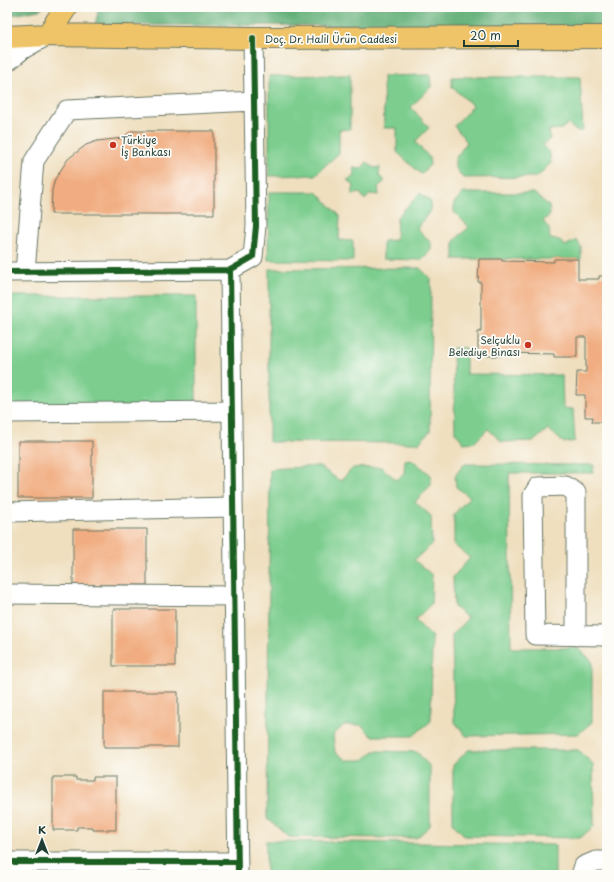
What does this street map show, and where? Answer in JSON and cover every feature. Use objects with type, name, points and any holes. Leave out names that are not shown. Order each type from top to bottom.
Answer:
[{"type":"main road","points":[[48,35],[66,7]]},
{"type":"main road","name":"Doç. Dr. Halil Ürün Caddesi","points":[[7,37],[48,35],[253,38],[607,37]]},
{"type":"street","points":[[7,62],[24,49],[48,35]]},
{"type":"street","points":[[253,38],[256,226],[253,257],[230,270],[16,272],[34,161],[67,110],[254,101]]},
{"type":"street","points":[[7,862],[238,868],[230,270]]},
{"type":"street","points":[[7,412],[232,411]]},
{"type":"street","points":[[576,636],[576,493],[566,486],[538,487],[533,495],[535,635],[576,636],[607,636]]},
{"type":"street","points":[[7,512],[233,507]]},
{"type":"street","points":[[7,594],[234,596]]},
{"type":"street","points":[[581,875],[584,866],[596,860],[607,861]]},
{"type":"green space","points":[[7,7],[43,7],[39,10],[7,16]]},
{"type":"green space","points":[[99,7],[607,7],[607,26],[95,25]]},
{"type":"green space","points":[[350,75],[350,129],[339,130],[339,153],[315,175],[269,176],[269,76]]},
{"type":"green space","points":[[430,75],[431,87],[411,107],[429,128],[415,142],[429,157],[430,165],[421,174],[397,152],[397,128],[384,128],[383,76]]},
{"type":"green space","points":[[452,77],[580,77],[583,131],[576,131],[568,124],[561,129],[549,130],[550,139],[543,145],[550,154],[551,163],[537,177],[463,178],[455,167],[455,159],[467,142],[454,126],[473,106],[452,87]]},
{"type":"green space","points":[[367,162],[374,168],[380,167],[379,176],[385,181],[378,187],[379,195],[370,194],[365,200],[360,193],[352,195],[354,186],[347,180],[355,176],[353,168],[361,169]]},
{"type":"green space","points":[[269,192],[317,192],[340,216],[339,240],[353,241],[353,261],[268,260]]},
{"type":"green space","points":[[420,193],[431,202],[430,211],[417,228],[431,243],[431,250],[421,260],[383,259],[383,241],[396,240],[397,217]]},
{"type":"green space","points":[[463,193],[534,193],[549,206],[550,215],[543,221],[549,229],[550,239],[559,240],[565,246],[577,240],[581,247],[581,259],[454,259],[454,241],[469,227],[454,212],[454,203]]},
{"type":"green space","points":[[420,268],[431,279],[430,431],[419,443],[269,442],[269,269]]},
{"type":"green space","points":[[7,296],[196,296],[196,407],[7,407]]},
{"type":"green space","points":[[453,348],[466,348],[466,374],[562,375],[563,408],[573,409],[575,441],[564,443],[548,429],[534,441],[502,442],[488,429],[475,442],[464,443],[455,432]]},
{"type":"green space","points":[[411,459],[431,475],[431,485],[415,502],[431,516],[432,544],[414,560],[432,575],[431,604],[415,620],[432,637],[431,721],[413,736],[372,736],[361,725],[344,725],[333,735],[335,752],[346,760],[363,760],[374,751],[417,752],[430,767],[430,826],[416,838],[288,837],[267,818],[270,469],[319,466],[340,481],[353,468],[381,467],[397,480],[404,473],[405,460]]},
{"type":"green space","points":[[464,464],[594,465],[593,473],[509,473],[511,648],[578,648],[592,661],[592,722],[578,734],[466,736],[454,721],[452,635],[468,618],[454,607],[453,577],[470,558],[454,545],[454,514],[470,497],[456,487],[455,476]]},
{"type":"green space","points":[[468,750],[578,750],[593,764],[594,826],[580,838],[465,836],[453,824],[453,765]]},
{"type":"green space","points":[[266,841],[555,845],[555,875],[266,875]]},
{"type":"building","points":[[131,131],[214,131],[214,214],[51,214],[52,190],[55,179],[68,159],[86,145],[97,141],[123,138]]},
{"type":"building","name":"Selçuklu Belediye Binası","points":[[479,259],[554,262],[554,259],[578,259],[578,279],[599,279],[599,276],[607,276],[607,422],[592,422],[593,417],[585,417],[585,395],[576,395],[577,372],[586,372],[586,337],[577,337],[577,357],[554,357],[554,354],[501,353],[501,356],[478,356],[478,332],[481,332],[481,282],[478,282]]},
{"type":"building","points":[[18,441],[92,441],[92,498],[18,498]]},
{"type":"building","points":[[73,529],[147,529],[147,585],[73,585]]},
{"type":"building","points":[[113,609],[175,609],[175,666],[113,666]]},
{"type":"building","points":[[104,692],[178,692],[178,747],[104,747]]},
{"type":"building","points":[[53,777],[76,777],[76,780],[93,780],[93,777],[116,777],[116,830],[93,830],[93,827],[77,827],[77,830],[53,830]]},
{"type":"cycle path","points":[[230,270],[253,257],[256,226],[253,38]]},
{"type":"cycle path","points":[[7,272],[230,270],[238,875]]},
{"type":"cycle path","points":[[7,862],[238,862]]},
{"type":"place","name":"Türkiye İş Bankası","points":[[113,145]]},
{"type":"place","name":"Selçuklu Belediye Binası","points":[[528,345]]}]
